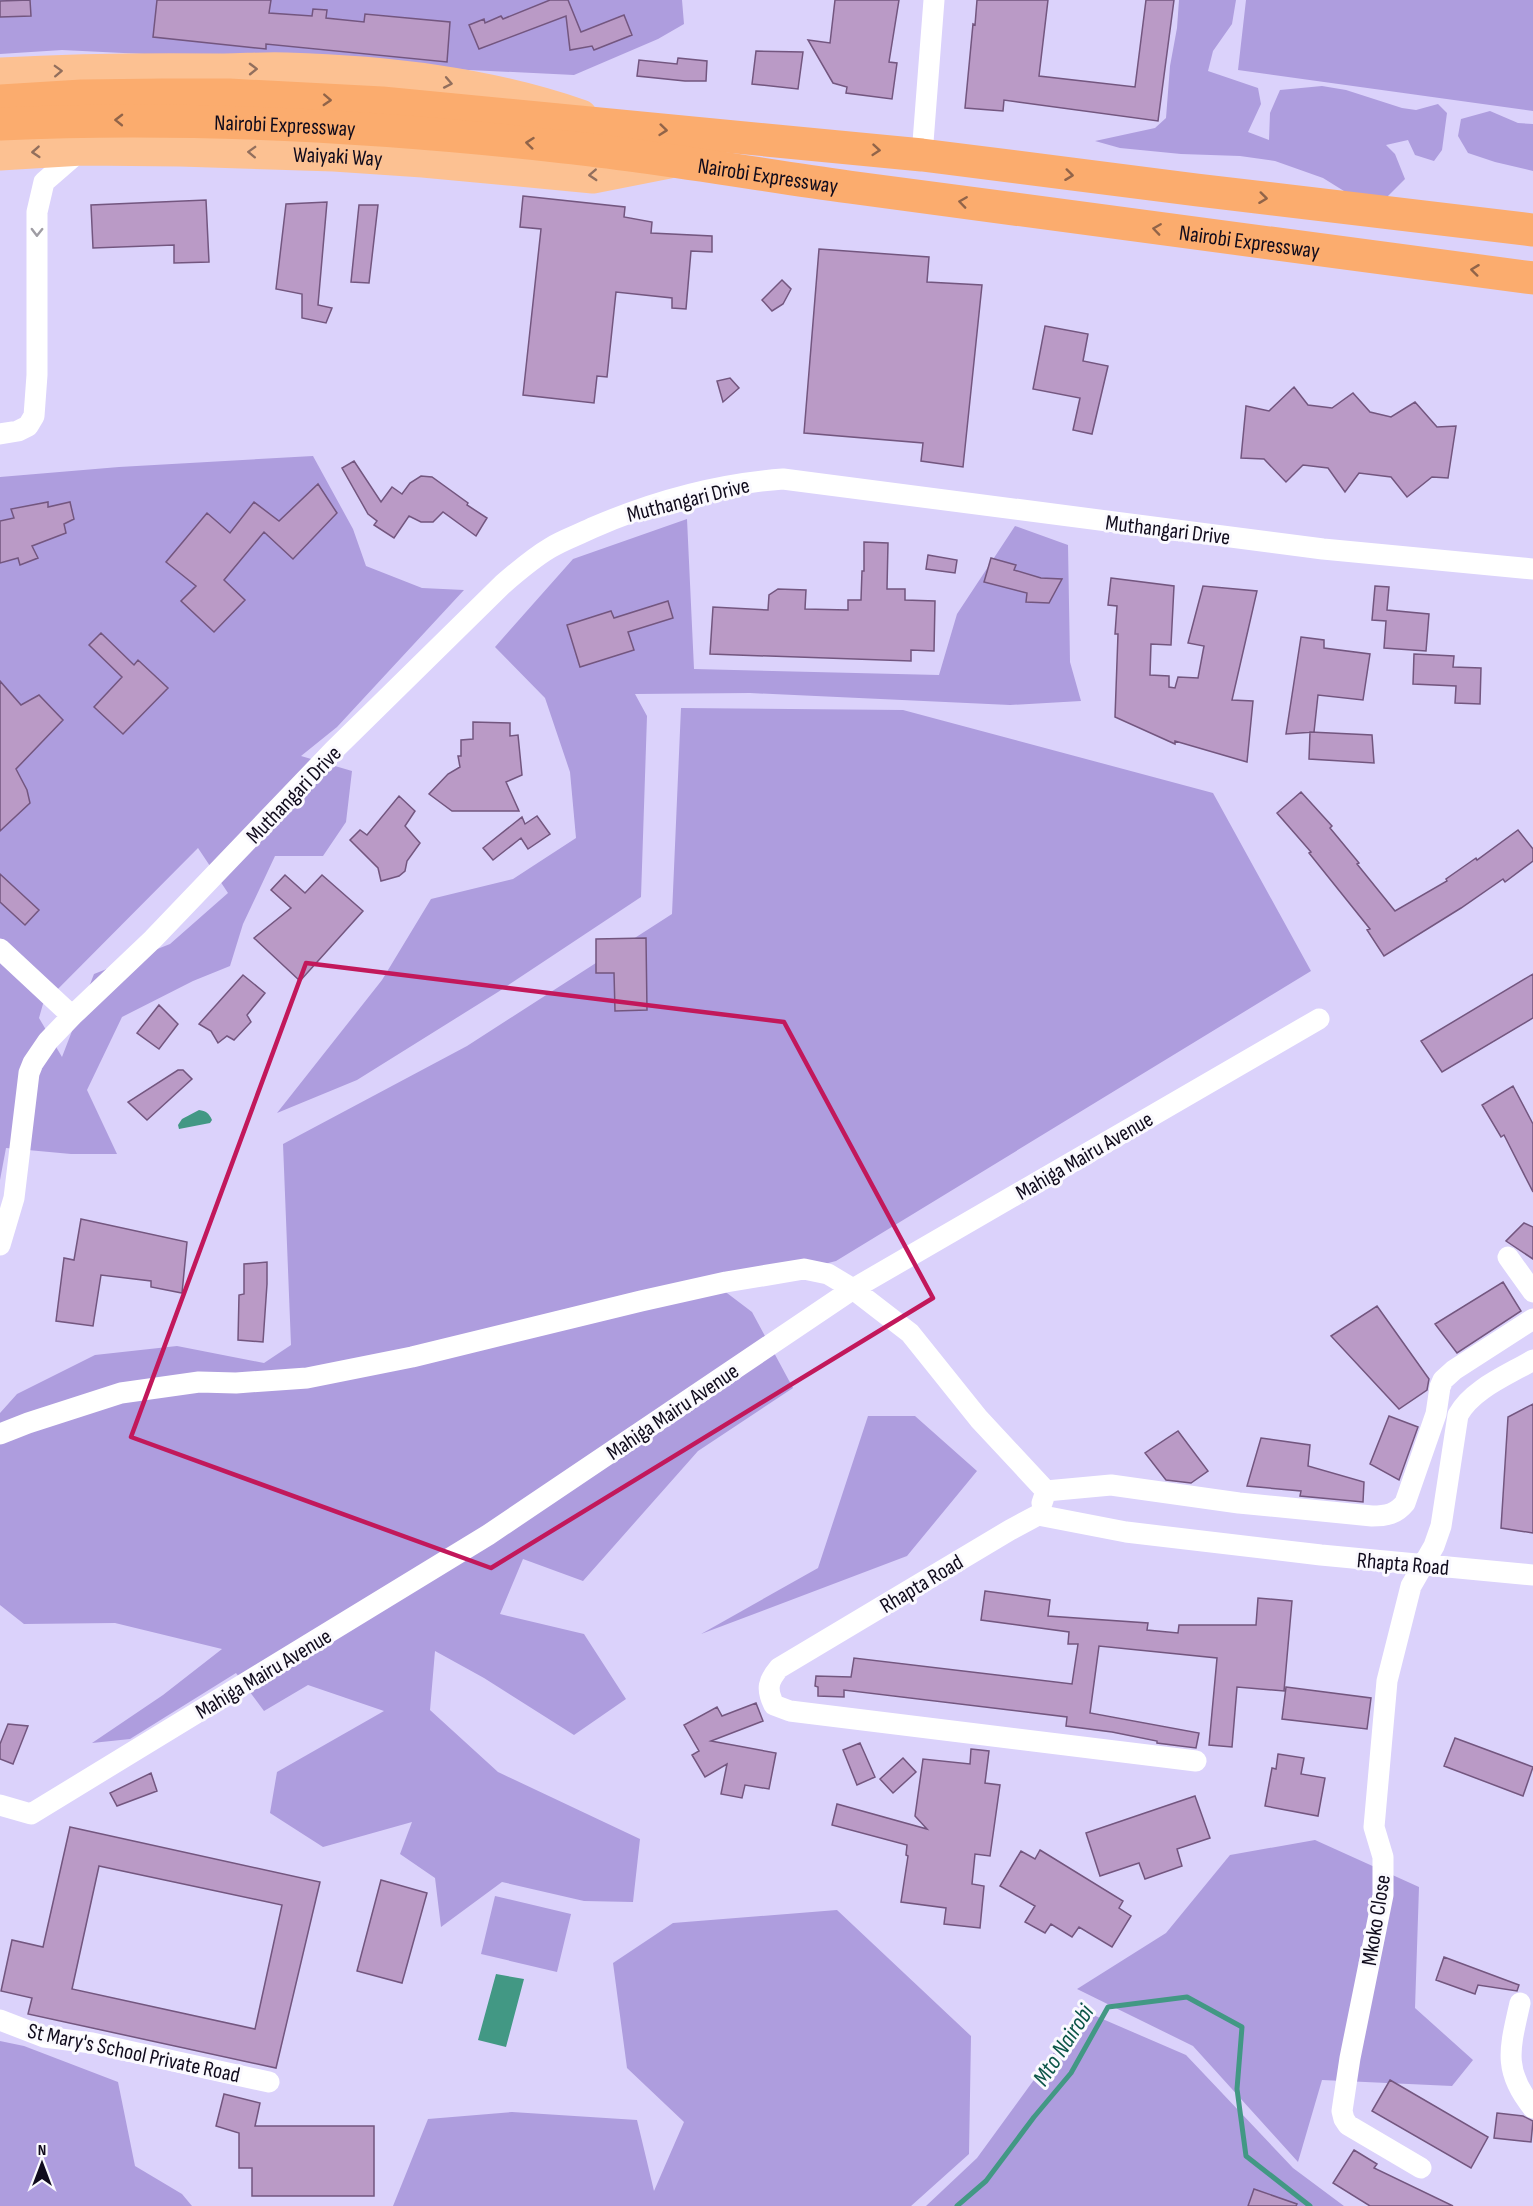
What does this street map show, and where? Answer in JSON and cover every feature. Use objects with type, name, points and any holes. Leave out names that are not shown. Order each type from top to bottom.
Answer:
[{"type":"highway","name":"Nairobi Expressway","points":[[0,124],[85,120],[171,108],[229,95],[382,103],[922,154],[1533,230]]},
{"type":"highway","name":"Nairobi Expressway","points":[[0,101],[171,108],[248,122],[408,131],[568,147],[1175,232],[1533,278]]},
{"type":"main road","points":[[0,74],[121,69],[284,69],[355,72],[423,78],[542,102],[605,124]]},
{"type":"main road","name":"Waiyaki Way","points":[[0,154],[82,149],[334,154],[593,177],[671,162]]},
{"type":"street","points":[[922,154],[934,0]]},
{"type":"street","points":[[0,434],[18,431],[28,426],[34,416],[37,375],[37,212],[44,182],[82,149]]},
{"type":"street","name":"Muthangari Drive","points":[[0,1245],[14,1197],[29,1072],[33,1062],[48,1041],[153,939],[334,750],[503,584],[527,563],[551,547],[623,515],[658,503],[742,482],[783,479],[1323,549],[1533,569]]},
{"type":"street","points":[[0,949],[72,1016]]},
{"type":"street","name":"Mahiga Mairu Avenue","points":[[0,1805],[31,1814],[488,1535],[853,1288],[1319,1019]]},
{"type":"street","points":[[1508,1257],[1533,1292]]},
{"type":"street","points":[[0,1434],[121,1394],[199,1382],[236,1383],[307,1378],[412,1357],[726,1282],[804,1269],[828,1274],[853,1288],[910,1333],[979,1419],[1046,1491]]},
{"type":"street","points":[[1046,1491],[1111,1485],[1239,1503],[1372,1516],[1385,1516],[1398,1512],[1405,1503],[1432,1425],[1443,1380],[1454,1370],[1533,1319]]},
{"type":"street","name":"Mkoko Close","points":[[1420,2168],[1348,2125],[1342,2111],[1350,2058],[1383,1895],[1383,1857],[1374,1827],[1387,1681],[1411,1586],[1434,1546],[1441,1526],[1458,1415],[1464,1404],[1474,1396],[1533,1360]]},
{"type":"street","points":[[1038,1515],[1046,1491]]},
{"type":"street","name":"Rhapta Road","points":[[1196,1761],[790,1711],[774,1705],[768,1693],[770,1679],[779,1668],[1038,1515],[1126,1532],[1321,1556],[1533,1575]]},
{"type":"street","points":[[1520,2003],[1510,2067],[1523,2096],[1533,2108]]},
{"type":"street","name":"St Mary's School Private Road","points":[[0,2019],[44,2037],[92,2043],[269,2082]]},
{"type":"highlighted area","points":[[306,963],[784,1022],[933,1298],[491,1568],[131,1437]]},
{"type":"shaded area","points":[[0,0],[682,0],[684,24],[658,39],[574,75],[62,50],[0,54]]},
{"type":"shaded area","points":[[1179,0],[1236,0],[1232,24],[1213,51],[1208,71],[1258,88],[1261,104],[1248,132],[1269,140],[1270,113],[1280,90],[1322,86],[1346,90],[1402,108],[1416,110],[1438,104],[1447,113],[1442,150],[1434,161],[1415,155],[1408,140],[1386,145],[1395,154],[1405,179],[1385,199],[1352,196],[1323,178],[1275,161],[1240,156],[1181,154],[1120,148],[1095,141],[1155,128],[1166,118]]},
{"type":"shaded area","points":[[1246,0],[1533,0],[1533,111],[1238,70]]},
{"type":"shaded area","points":[[1490,111],[1518,123],[1533,124],[1533,171],[1468,153],[1458,136],[1461,119]]},
{"type":"shaded area","points":[[313,456],[353,529],[366,566],[422,588],[464,590],[337,727],[301,756],[352,771],[346,822],[323,856],[275,856],[243,924],[230,966],[193,981],[122,1017],[87,1090],[117,1154],[71,1154],[6,1148],[0,1180],[0,477],[119,467]],"holes":[[[198,848],[228,893],[170,944],[94,974],[62,1057],[39,1018],[43,1004]]]},
{"type":"shaded area","points":[[687,519],[694,669],[939,675],[957,614],[1015,526],[1068,545],[1070,662],[1081,701],[1010,705],[750,693],[635,694],[647,716],[641,897],[498,992],[357,1080],[277,1113],[382,980],[431,899],[513,879],[576,838],[570,772],[545,698],[495,647],[573,559]]},
{"type":"shaded area","points":[[681,708],[903,710],[1213,793],[1311,971],[836,1261],[723,1290],[752,1312],[793,1388],[698,1451],[583,1581],[523,1559],[500,1614],[584,1634],[626,1699],[574,1735],[484,1678],[435,1651],[430,1710],[498,1772],[640,1839],[633,1902],[584,1901],[502,1882],[441,1927],[435,1878],[400,1854],[412,1822],[323,1847],[270,1813],[277,1772],[384,1711],[308,1685],[264,1711],[236,1673],[130,1739],[92,1743],[163,1695],[222,1649],[115,1623],[24,1624],[0,1605],[0,1413],[17,1394],[95,1355],[177,1346],[264,1363],[291,1345],[283,1144],[467,1046],[672,914]]},
{"type":"shaded area","points":[[199,1110],[208,1114],[212,1120],[210,1123],[179,1129],[178,1125],[182,1119]]},
{"type":"shaded area","points":[[868,1416],[915,1416],[977,1471],[907,1556],[701,1634],[818,1568]]},
{"type":"shaded area","points":[[1315,1840],[1419,1887],[1415,2008],[1473,2060],[1452,2086],[1322,2080],[1298,2162],[1193,2046],[1077,1989],[1166,1933],[1230,1855]]},
{"type":"shaded area","points":[[495,1896],[571,1914],[557,1972],[481,1954]]},
{"type":"shaded area","points":[[837,1910],[971,2036],[969,2154],[911,2206],[393,2206],[428,2119],[512,2112],[637,2120],[654,2191],[684,2122],[627,2068],[613,1963],[673,1923]]},
{"type":"shaded area","points":[[496,1974],[524,1979],[506,2047],[478,2040]]},
{"type":"shaded area","points":[[1084,2011],[1186,2055],[1293,2168],[1344,2206],[926,2206],[977,2158]]},
{"type":"shaded area","points":[[0,2041],[24,2046],[118,2082],[135,2166],[182,2194],[192,2206],[0,2206]]},
{"type":"building","points":[[30,0],[31,16],[0,17],[0,1]]},
{"type":"building","points":[[157,0],[271,0],[269,13],[312,16],[313,9],[327,10],[326,18],[364,22],[365,14],[450,22],[447,62],[266,44],[266,49],[153,37]]},
{"type":"building","points":[[550,0],[568,0],[581,32],[624,15],[632,35],[594,50],[592,46],[570,50],[566,16],[479,49],[469,25],[484,19],[485,23],[501,16],[503,19]]},
{"type":"building","points":[[835,0],[899,0],[889,62],[897,63],[892,99],[846,93],[847,87],[833,83],[808,40],[830,43]]},
{"type":"building","points":[[977,0],[1048,0],[1039,76],[1135,87],[1146,0],[1174,0],[1158,121],[1004,100],[1003,111],[965,108]]},
{"type":"building","points":[[756,51],[803,52],[798,89],[752,84]]},
{"type":"building","points":[[678,58],[707,61],[706,81],[637,76],[639,60],[677,64]]},
{"type":"building","points":[[523,196],[625,207],[624,217],[652,222],[651,233],[712,236],[712,252],[691,251],[686,309],[672,308],[672,298],[616,292],[607,377],[597,376],[594,403],[523,395],[541,229],[520,227]]},
{"type":"building","points":[[206,200],[209,262],[174,263],[174,245],[93,248],[91,205]]},
{"type":"building","points":[[327,202],[318,305],[332,308],[326,323],[302,318],[302,294],[276,289],[286,204]]},
{"type":"building","points":[[359,205],[378,205],[369,283],[351,282]]},
{"type":"building","points":[[819,249],[929,257],[927,282],[982,285],[963,467],[921,461],[923,443],[804,433]]},
{"type":"building","points":[[782,280],[791,289],[783,304],[772,311],[762,300]]},
{"type":"building","points":[[1045,326],[1088,334],[1083,361],[1108,366],[1092,434],[1073,430],[1080,398],[1033,389]]},
{"type":"building","points":[[730,378],[739,388],[723,402],[717,381]]},
{"type":"building","points":[[1294,387],[1308,405],[1332,408],[1353,393],[1370,412],[1391,417],[1415,402],[1437,427],[1456,426],[1448,478],[1432,477],[1407,497],[1391,477],[1359,473],[1345,492],[1328,468],[1303,465],[1286,482],[1264,459],[1241,458],[1246,406],[1269,411]]},
{"type":"building","points":[[354,461],[381,502],[392,487],[402,494],[410,483],[421,476],[432,477],[487,518],[476,536],[443,512],[433,522],[421,522],[409,516],[394,538],[374,525],[377,521],[368,514],[342,468]]},
{"type":"building","points":[[318,484],[337,513],[293,559],[264,532],[224,580],[245,600],[214,632],[181,601],[196,586],[166,562],[207,513],[230,533],[254,502],[279,521]]},
{"type":"building","points":[[48,502],[48,507],[70,502],[74,519],[64,524],[66,533],[32,546],[38,558],[20,565],[18,558],[0,563],[0,521],[14,518],[11,509]]},
{"type":"building","points":[[864,542],[888,543],[887,589],[905,589],[905,600],[935,601],[934,651],[911,650],[911,661],[710,654],[713,607],[768,610],[769,595],[778,589],[806,590],[805,609],[848,610],[848,600],[861,600]]},
{"type":"building","points":[[928,555],[957,560],[955,573],[926,569]]},
{"type":"building","points":[[991,558],[1016,565],[1014,570],[1041,578],[1062,579],[1049,603],[1026,602],[1027,593],[984,582]]},
{"type":"building","points":[[1111,578],[1174,586],[1171,645],[1151,644],[1150,675],[1169,676],[1169,687],[1175,688],[1178,677],[1198,678],[1204,646],[1188,643],[1203,586],[1257,591],[1232,700],[1253,701],[1247,762],[1175,741],[1175,744],[1115,717],[1118,634],[1115,634],[1117,606],[1108,605]]},
{"type":"building","points":[[1375,586],[1389,587],[1387,610],[1429,614],[1426,651],[1384,648],[1386,621],[1372,620]]},
{"type":"building","points":[[668,601],[673,618],[628,632],[634,650],[580,667],[567,625],[611,611],[614,618]]},
{"type":"building","points":[[101,633],[134,665],[138,660],[168,688],[123,734],[94,707],[122,677],[89,645]]},
{"type":"building","points":[[1301,637],[1324,640],[1324,648],[1370,654],[1363,700],[1318,695],[1314,732],[1286,734]]},
{"type":"building","points":[[1414,654],[1454,656],[1453,667],[1481,668],[1480,704],[1455,703],[1456,686],[1413,684]]},
{"type":"building","points":[[0,681],[21,705],[39,695],[63,720],[16,769],[27,790],[30,803],[0,831]]},
{"type":"building","points":[[473,722],[510,723],[510,736],[518,735],[522,775],[506,782],[519,811],[452,811],[429,794],[448,774],[460,767],[458,756],[461,756],[461,740],[473,739]]},
{"type":"building","points":[[1310,732],[1372,735],[1374,763],[1309,759]]},
{"type":"building","points":[[1301,792],[1332,826],[1330,828],[1395,911],[1447,881],[1446,879],[1518,830],[1533,849],[1533,861],[1505,882],[1503,879],[1384,956],[1367,930],[1370,929],[1309,853],[1311,852],[1277,813]]},
{"type":"building","points":[[399,796],[415,811],[405,826],[420,843],[407,861],[405,871],[399,876],[381,881],[378,868],[350,840],[360,830],[367,835]]},
{"type":"building","points":[[537,816],[550,834],[528,849],[521,838],[493,860],[483,848],[522,817],[525,824]]},
{"type":"building","points":[[0,874],[39,910],[25,925],[0,902]]},
{"type":"building","points":[[285,875],[305,893],[322,875],[363,911],[300,981],[254,938],[291,908],[271,890]]},
{"type":"building","points":[[646,938],[647,1010],[615,1011],[614,973],[596,973],[596,939]]},
{"type":"building","points":[[1533,974],[1533,1018],[1442,1072],[1421,1041]]},
{"type":"building","points":[[243,975],[265,993],[247,1015],[251,1022],[234,1040],[227,1036],[218,1043],[211,1031],[199,1024]]},
{"type":"building","points":[[159,1005],[178,1024],[159,1049],[137,1033]]},
{"type":"building","points":[[178,1070],[183,1070],[192,1079],[147,1120],[128,1102]]},
{"type":"building","points":[[1513,1086],[1533,1124],[1533,1192],[1504,1135],[1501,1137],[1482,1105]]},
{"type":"building","points":[[81,1219],[187,1242],[182,1293],[151,1287],[151,1281],[101,1275],[93,1326],[56,1321],[64,1258],[74,1260]]},
{"type":"building","points":[[1524,1223],[1533,1227],[1533,1259],[1506,1241]]},
{"type":"building","points":[[267,1262],[263,1342],[238,1340],[239,1295],[244,1294],[244,1264]]},
{"type":"building","points":[[1503,1282],[1521,1311],[1457,1353],[1435,1324]]},
{"type":"building","points":[[1377,1306],[1429,1379],[1427,1390],[1399,1409],[1331,1336]]},
{"type":"building","points":[[1533,1404],[1533,1533],[1501,1528],[1508,1417]]},
{"type":"building","points":[[1389,1416],[1418,1427],[1399,1480],[1370,1464]]},
{"type":"building","points":[[1178,1431],[1208,1471],[1191,1483],[1166,1480],[1145,1453]]},
{"type":"building","points":[[1261,1438],[1310,1445],[1308,1466],[1364,1482],[1363,1502],[1300,1496],[1301,1491],[1247,1486]]},
{"type":"building","points":[[985,1591],[1050,1600],[1048,1616],[1148,1623],[1147,1630],[1178,1633],[1179,1625],[1256,1625],[1258,1598],[1292,1601],[1284,1691],[1237,1687],[1232,1747],[1209,1745],[1217,1658],[1099,1646],[1090,1713],[1199,1733],[1196,1748],[1066,1726],[1067,1717],[844,1690],[844,1697],[818,1696],[818,1687],[815,1686],[816,1676],[851,1677],[854,1658],[1072,1684],[1078,1644],[1068,1644],[1069,1632],[981,1620]]},
{"type":"building","points":[[1286,1687],[1371,1698],[1367,1729],[1282,1719]]},
{"type":"building","points":[[756,1703],[763,1721],[711,1741],[776,1753],[769,1789],[745,1785],[742,1798],[721,1794],[727,1764],[705,1777],[692,1755],[699,1751],[684,1725],[717,1707],[722,1716]]},
{"type":"building","points":[[8,1724],[28,1726],[13,1764],[0,1759],[0,1744]]},
{"type":"building","points":[[1455,1738],[1533,1767],[1523,1796],[1444,1766]]},
{"type":"building","points":[[860,1743],[875,1777],[857,1785],[843,1750]]},
{"type":"building","points":[[971,1749],[989,1751],[985,1783],[1000,1785],[990,1856],[975,1854],[972,1884],[984,1886],[980,1928],[944,1924],[946,1908],[901,1902],[908,1856],[906,1855],[907,1845],[832,1825],[837,1804],[927,1829],[915,1816],[923,1759],[970,1764]]},
{"type":"building","points":[[1278,1754],[1304,1758],[1301,1774],[1325,1778],[1318,1816],[1265,1806],[1272,1768],[1276,1769]]},
{"type":"building","points":[[903,1758],[916,1772],[893,1793],[880,1779]]},
{"type":"building","points":[[151,1773],[157,1791],[117,1806],[110,1793]]},
{"type":"building","points":[[1195,1796],[1210,1838],[1177,1849],[1182,1866],[1145,1879],[1139,1863],[1100,1876],[1086,1833]]},
{"type":"building","points":[[70,1827],[320,1882],[276,2068],[28,2014],[32,1998],[1,1991],[12,1940],[43,1947]],"holes":[[[99,1866],[282,1905],[255,2029],[72,1989]]]},
{"type":"building","points":[[1040,1850],[1123,1901],[1119,1908],[1131,1916],[1112,1947],[1079,1927],[1072,1937],[1051,1924],[1045,1933],[1025,1922],[1035,1906],[1000,1886],[1021,1851],[1035,1859]]},
{"type":"building","points":[[381,1880],[427,1893],[402,1983],[357,1971]]},
{"type":"building","points":[[1444,1957],[1519,1985],[1517,1991],[1478,1985],[1475,1994],[1436,1980]]},
{"type":"building","points":[[1390,2080],[1488,2137],[1471,2168],[1372,2111]]},
{"type":"building","points":[[224,2094],[260,2103],[255,2126],[374,2126],[374,2196],[252,2196],[252,2168],[239,2168],[239,2133],[216,2126]]},
{"type":"building","points":[[1497,2113],[1523,2116],[1533,2121],[1531,2142],[1494,2138]]},
{"type":"building","points":[[1354,2150],[1377,2164],[1374,2168],[1453,2206],[1370,2206],[1333,2183]]},
{"type":"building","points":[[1254,2189],[1297,2204],[1296,2206],[1248,2206]]},
{"type":"waterway","name":"Mto Nairobi","points":[[957,2206],[986,2181],[1034,2117],[1071,2073],[1108,2007],[1187,1997],[1242,2027],[1237,2089],[1246,2156],[1310,2206]]}]
